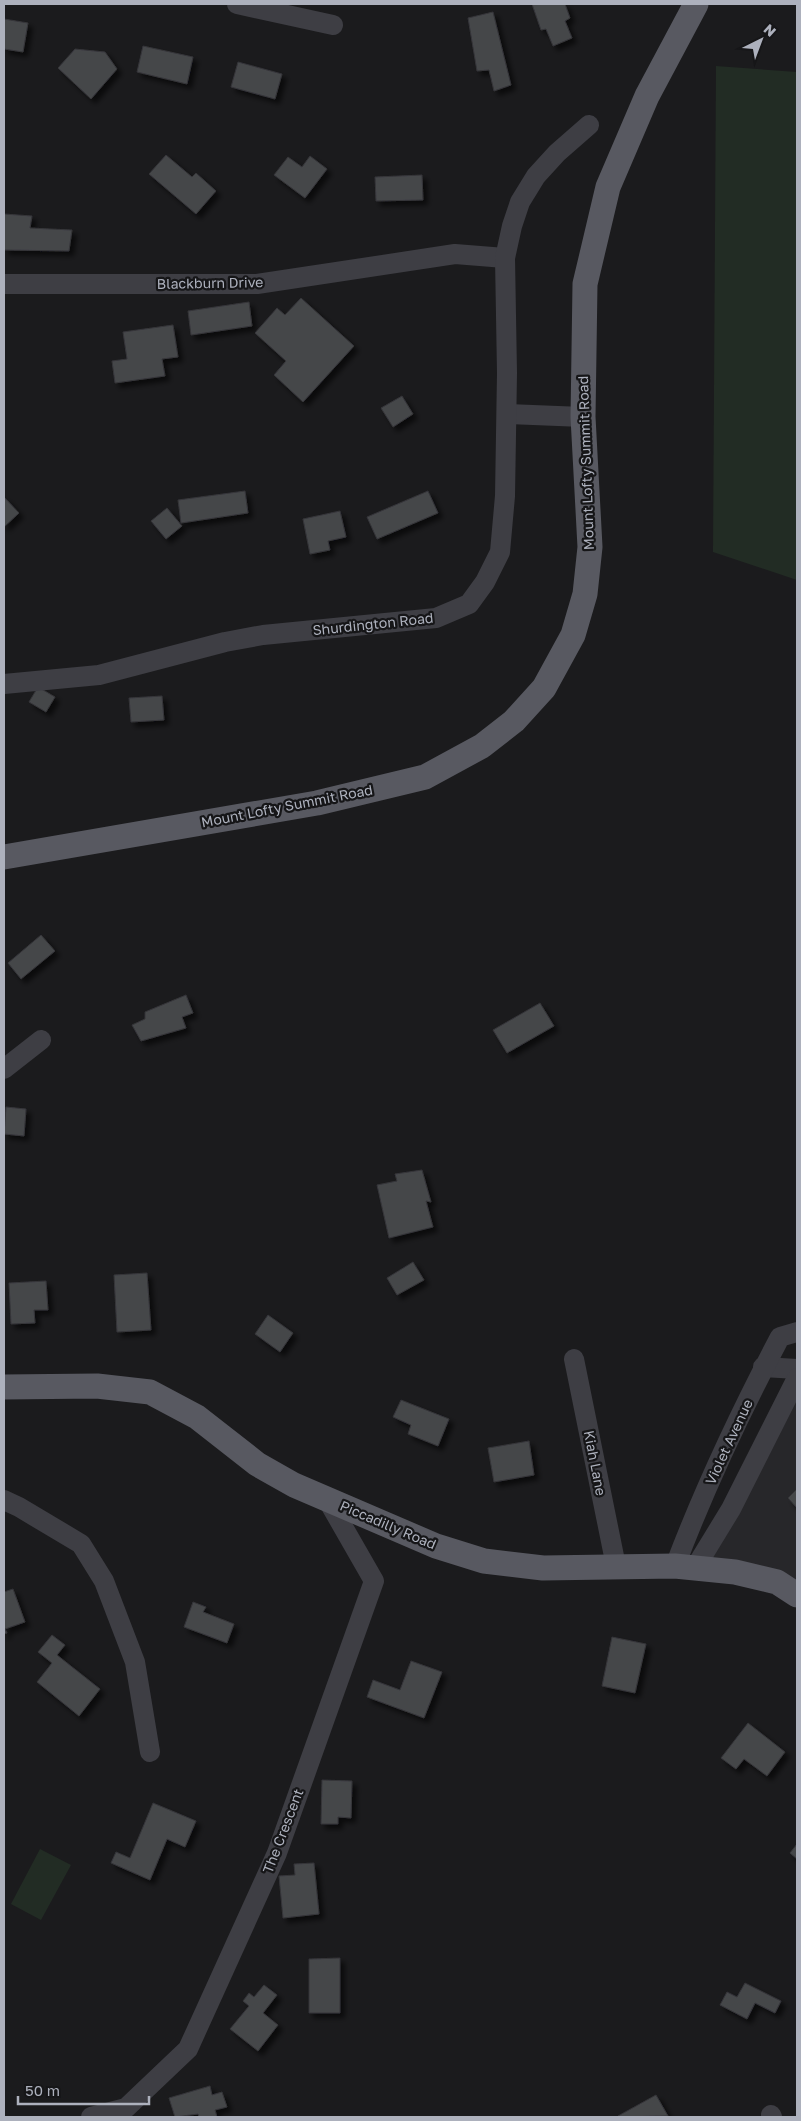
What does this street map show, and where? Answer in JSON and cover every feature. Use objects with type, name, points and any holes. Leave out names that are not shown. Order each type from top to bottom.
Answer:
[{"type":"main road","name":"Mount Lofty Summit Road","points":[[4,857],[317,803],[425,777],[482,746],[514,721],[544,688],[573,635],[585,594],[590,547],[583,417],[584,284],[608,187],[647,96],[696,4]]},
{"type":"main road","name":"Piccadilly Road","points":[[4,1387],[97,1386],[150,1392],[197,1417],[257,1464],[294,1485],[436,1546],[484,1561],[543,1568],[685,1567],[734,1572],[777,1582],[797,1595]]},
{"type":"street","points":[[237,4],[332,25]]},
{"type":"street","name":"Shurdington Road","points":[[4,684],[98,675],[225,642],[263,635],[436,618],[469,604],[486,582],[500,552],[505,496],[507,414],[505,258],[520,202],[532,182],[557,153],[589,125]]},
{"type":"street","name":"Blackburn Drive","points":[[4,284],[257,284],[455,254],[505,258]]},
{"type":"street","points":[[507,414],[583,417]]},
{"type":"street","points":[[4,1069],[41,1040]]},
{"type":"street","name":"Violet Avenue","points":[[685,1567],[695,1513],[764,1367],[780,1337],[797,1332]]},
{"type":"street","name":"Kiah Lane","points":[[574,1359],[616,1566]]},
{"type":"street","points":[[764,1367],[797,1369]]},
{"type":"street","points":[[685,1567],[731,1509],[797,1378]]},
{"type":"street","name":"The Crescent","points":[[91,2117],[126,2108],[188,2049],[277,1852],[374,1581],[327,1499]]},
{"type":"street","points":[[4,1500],[19,1506],[82,1544],[104,1581],[135,1662],[150,1752]]},
{"type":"shaded area","points":[[716,66],[797,72],[797,580],[713,552]]},
{"type":"shaded area","points":[[797,1378],[797,1595],[695,1568]]},
{"type":"shaded area","points":[[40,1849],[71,1865],[41,1920],[11,1904]]},
{"type":"building","points":[[532,4],[565,4],[570,18],[565,21],[572,38],[553,46],[546,29],[541,30]]},
{"type":"building","points":[[493,12],[511,85],[494,91],[489,70],[477,71],[468,18]]},
{"type":"building","points":[[4,19],[28,23],[23,52],[4,49]]},
{"type":"building","points":[[143,46],[193,57],[187,84],[137,72]]},
{"type":"building","points":[[75,49],[105,52],[117,69],[91,99],[58,68]]},
{"type":"building","points":[[238,62],[282,74],[275,99],[231,87]]},
{"type":"building","points":[[166,155],[192,177],[196,173],[216,191],[196,214],[149,174]]},
{"type":"building","points":[[310,156],[327,169],[305,198],[274,175],[288,157],[302,167]]},
{"type":"building","points":[[422,175],[423,200],[376,201],[375,177]]},
{"type":"building","points":[[4,214],[32,216],[30,228],[72,230],[69,251],[4,250]]},
{"type":"building","points":[[301,298],[354,346],[303,402],[274,375],[286,361],[255,333],[277,308],[285,315]]},
{"type":"building","points":[[249,302],[252,326],[191,335],[188,311]]},
{"type":"building","points":[[173,325],[178,357],[162,359],[165,376],[115,383],[112,361],[127,359],[123,332]]},
{"type":"building","points":[[402,396],[413,414],[393,427],[381,408]]},
{"type":"building","points":[[245,491],[248,513],[181,523],[178,500]]},
{"type":"building","points":[[428,491],[438,513],[377,539],[367,517]]},
{"type":"building","points":[[4,497],[19,513],[4,527]]},
{"type":"building","points":[[167,508],[182,526],[166,539],[151,521]]},
{"type":"building","points":[[340,511],[346,537],[328,541],[330,550],[310,554],[303,519]]},
{"type":"building","points":[[38,687],[55,697],[46,712],[29,702]]},
{"type":"building","points":[[162,696],[164,720],[131,722],[129,698]]},
{"type":"building","points":[[41,935],[55,951],[21,979],[8,963]]},
{"type":"building","points":[[186,995],[193,1013],[182,1017],[186,1028],[141,1041],[132,1025],[145,1019],[145,1012]]},
{"type":"building","points":[[540,1003],[554,1026],[507,1053],[493,1030]]},
{"type":"building","points":[[6,1107],[26,1109],[24,1136],[4,1134]]},
{"type":"building","points":[[422,1170],[431,1202],[426,1201],[433,1227],[389,1238],[377,1185],[397,1181],[395,1174]]},
{"type":"building","points":[[413,1262],[424,1280],[397,1295],[387,1278]]},
{"type":"building","points":[[147,1273],[151,1330],[117,1332],[114,1275]]},
{"type":"building","points":[[46,1281],[48,1310],[34,1310],[35,1323],[11,1324],[9,1283]]},
{"type":"building","points":[[268,1315],[293,1333],[280,1352],[255,1334]]},
{"type":"building","points":[[401,1400],[449,1419],[438,1446],[408,1434],[411,1425],[393,1417]]},
{"type":"building","points":[[529,1441],[534,1475],[494,1482],[488,1448]]},
{"type":"building","points":[[797,1489],[797,1508],[788,1498]]},
{"type":"building","points":[[13,1589],[25,1622],[5,1629],[7,1633],[4,1634],[4,1592]]},
{"type":"building","points":[[193,1602],[206,1607],[203,1612],[234,1624],[227,1643],[184,1627]]},
{"type":"building","points":[[52,1635],[65,1645],[57,1655],[100,1689],[79,1716],[37,1682],[52,1663],[38,1652]]},
{"type":"building","points":[[612,1637],[646,1644],[635,1693],[602,1686]]},
{"type":"building","points":[[411,1661],[442,1672],[424,1718],[367,1697],[373,1680],[400,1690]]},
{"type":"building","points":[[748,1723],[785,1752],[767,1776],[744,1759],[736,1769],[721,1758]]},
{"type":"building","points":[[322,1780],[352,1781],[351,1818],[338,1817],[338,1824],[321,1824]]},
{"type":"building","points":[[153,1803],[196,1821],[185,1847],[167,1839],[150,1880],[111,1863],[116,1852],[130,1858]]},
{"type":"building","points":[[797,1844],[797,1859],[790,1853]]},
{"type":"building","points":[[314,1863],[319,1914],[283,1918],[279,1876],[295,1875],[294,1864]]},
{"type":"building","points":[[340,1958],[340,2013],[309,2013],[309,1959]]},
{"type":"building","points":[[745,1983],[781,2001],[775,2013],[755,2003],[747,2019],[720,2005],[727,1992],[737,1997]]},
{"type":"building","points":[[264,1985],[277,1995],[263,2013],[278,2025],[258,2051],[230,2029],[249,2006],[243,2001],[249,1993],[254,1997]]},
{"type":"building","points":[[210,2086],[212,2095],[222,2092],[227,2107],[215,2110],[217,2117],[199,2117],[198,2114],[175,2117],[169,2098]]},
{"type":"building","points":[[656,2095],[668,2116],[618,2117],[618,2116]]}]
